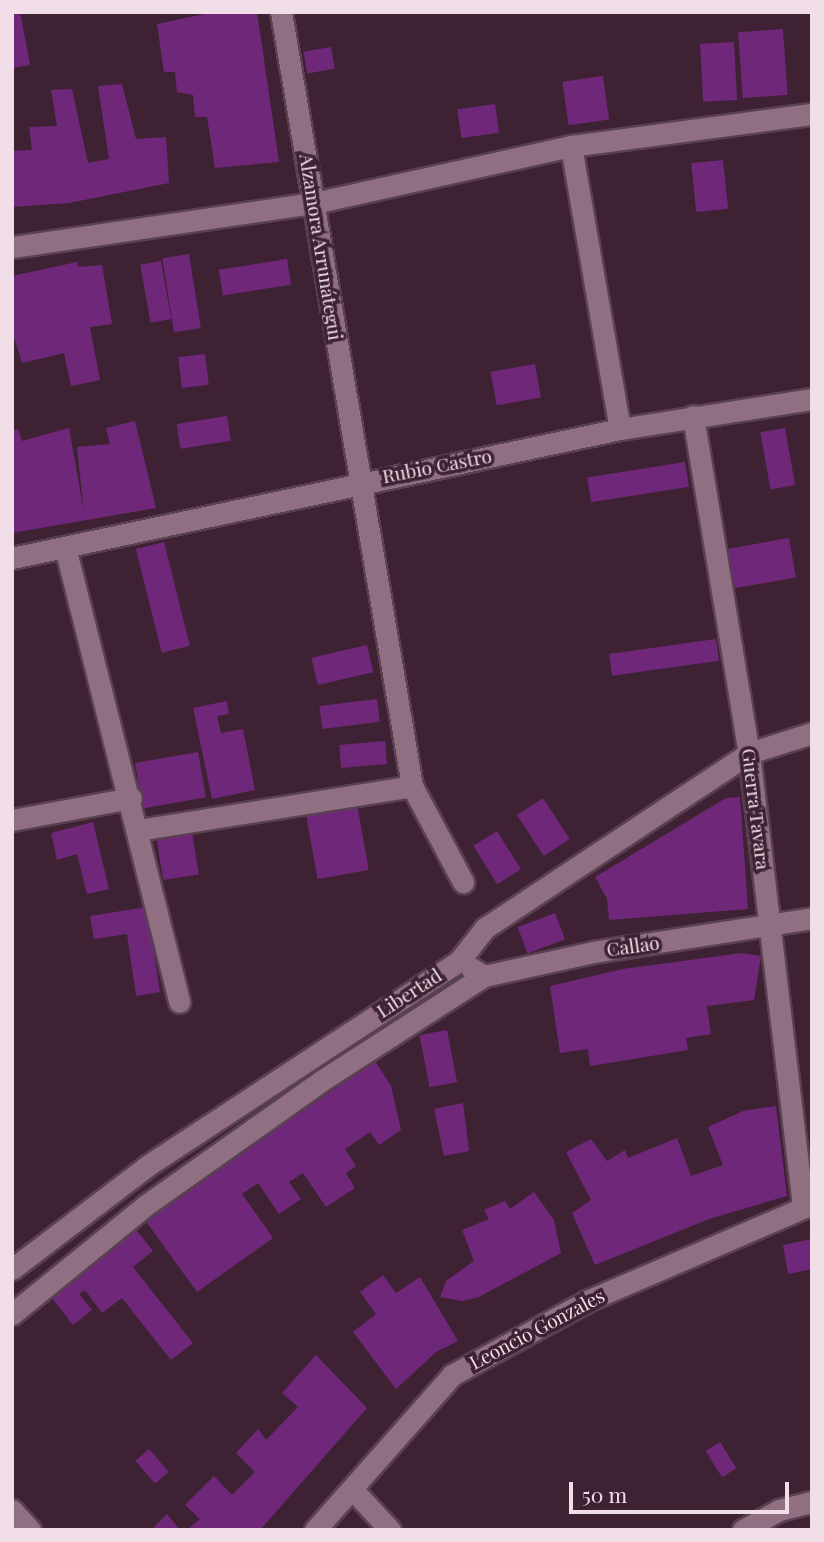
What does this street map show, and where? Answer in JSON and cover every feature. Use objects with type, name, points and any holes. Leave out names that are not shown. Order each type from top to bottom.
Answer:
[{"type":"street","name":"Alzamora Arrunátegui","points":[[281,12],[412,786],[463,883]]},
{"type":"street","points":[[12,247],[314,203],[571,146],[812,114]]},
{"type":"street","points":[[571,146],[620,429]]},
{"type":"street","name":"Rubio Castro","points":[[12,558],[360,482],[620,429],[812,398]]},
{"type":"street","name":"Guerra Tavara","points":[[693,416],[749,753],[807,1204]]},
{"type":"street","points":[[65,547],[131,798],[179,1002]]},
{"type":"street","name":"Libertad","points":[[12,1269],[147,1166],[459,961],[485,928],[749,753],[812,733]]},
{"type":"street","points":[[138,830],[412,786]]},
{"type":"street","points":[[12,820],[131,798]]},
{"type":"street","name":"Callao","points":[[484,976],[593,952],[812,918]]},
{"type":"street","points":[[12,1314],[146,1205],[321,1081],[484,976],[459,961]]},
{"type":"street","name":"Leoncio Gonzales","points":[[316,1530],[354,1491],[452,1375],[587,1301],[807,1204]]},
{"type":"street","points":[[354,1491],[390,1530]]},
{"type":"street","points":[[743,1530],[779,1510],[812,1502]]},
{"type":"street","points":[[12,1510],[30,1530]]},
{"type":"building","points":[[12,12],[20,12],[30,65],[12,68]]},
{"type":"building","points":[[214,12],[257,12],[279,162],[215,168],[207,117],[195,117],[193,95],[177,92],[175,72],[164,72],[157,24]]},
{"type":"building","points":[[783,29],[788,95],[743,98],[738,32]]},
{"type":"building","points":[[734,42],[737,100],[703,102],[700,44]]},
{"type":"building","points":[[331,47],[335,69],[307,74],[303,52]]},
{"type":"building","points":[[603,76],[609,120],[569,125],[562,82]]},
{"type":"building","points":[[122,84],[136,139],[166,137],[169,183],[69,203],[12,207],[12,151],[32,150],[29,127],[57,126],[51,90],[72,89],[88,163],[109,159],[98,86]]},
{"type":"building","points":[[495,104],[499,133],[461,138],[457,109]]},
{"type":"building","points":[[723,160],[728,209],[696,212],[691,163]]},
{"type":"building","points":[[189,254],[201,328],[174,332],[162,258]]},
{"type":"building","points":[[287,259],[291,285],[223,295],[219,270]]},
{"type":"building","points":[[161,261],[171,319],[151,323],[140,265]]},
{"type":"building","points":[[77,262],[78,267],[102,265],[112,324],[90,327],[100,380],[71,386],[64,353],[22,363],[12,331],[12,276]]},
{"type":"building","points":[[205,354],[209,385],[182,388],[178,357]]},
{"type":"building","points":[[535,364],[541,397],[497,405],[491,372]]},
{"type":"building","points":[[227,416],[231,441],[181,449],[177,424]]},
{"type":"building","points":[[135,421],[156,508],[12,533],[12,431],[18,429],[22,441],[69,428],[84,512],[77,447],[110,444],[106,428]]},
{"type":"building","points":[[785,428],[795,485],[770,489],[760,432]]},
{"type":"building","points":[[685,462],[689,487],[591,502],[587,477]]},
{"type":"building","points":[[789,538],[796,577],[734,588],[727,549]]},
{"type":"building","points":[[164,542],[190,646],[162,653],[136,549]]},
{"type":"building","points":[[716,639],[719,661],[612,676],[609,654]]},
{"type":"building","points":[[367,645],[373,672],[318,685],[311,658]]},
{"type":"building","points":[[377,699],[380,722],[322,729],[319,706]]},
{"type":"building","points":[[227,701],[229,714],[217,716],[221,733],[243,729],[255,790],[212,799],[193,708]]},
{"type":"building","points":[[385,741],[387,764],[341,768],[339,745]]},
{"type":"building","points":[[198,752],[206,797],[143,808],[135,763]]},
{"type":"building","points":[[740,797],[748,909],[609,920],[607,899],[595,877],[726,798]]},
{"type":"building","points":[[356,798],[369,870],[317,879],[305,807]]},
{"type":"building","points":[[543,798],[570,839],[544,856],[517,815]]},
{"type":"building","points":[[93,822],[109,889],[87,894],[77,854],[57,860],[51,833]]},
{"type":"building","points":[[497,831],[521,869],[497,884],[473,846]]},
{"type":"building","points":[[192,832],[199,874],[163,880],[156,838]]},
{"type":"building","points":[[147,907],[160,992],[136,996],[127,934],[94,939],[90,916]]},
{"type":"building","points":[[555,913],[565,939],[528,953],[518,927]]},
{"type":"building","points":[[742,953],[761,956],[754,1000],[707,1006],[711,1034],[686,1038],[688,1050],[590,1066],[588,1049],[560,1053],[550,986],[623,969]]},
{"type":"building","points":[[447,1030],[457,1082],[430,1087],[420,1035]]},
{"type":"building","points":[[375,1061],[391,1086],[401,1130],[379,1145],[370,1132],[345,1149],[356,1166],[346,1173],[355,1188],[326,1207],[303,1173],[289,1182],[301,1199],[279,1214],[258,1183],[242,1194],[273,1238],[197,1292],[145,1220]]},
{"type":"building","points":[[463,1103],[469,1151],[444,1156],[434,1109]]},
{"type":"building","points":[[776,1106],[787,1196],[709,1219],[595,1265],[572,1213],[591,1200],[566,1152],[591,1139],[607,1161],[625,1150],[628,1158],[677,1138],[691,1176],[723,1165],[708,1127],[743,1111]]},
{"type":"building","points":[[534,1192],[554,1220],[561,1253],[479,1297],[462,1301],[440,1297],[446,1281],[474,1261],[462,1230],[489,1219],[484,1210],[505,1201],[510,1209]]},
{"type":"building","points":[[133,1226],[153,1251],[133,1267],[193,1343],[171,1360],[122,1298],[102,1313],[85,1290],[79,1294],[92,1310],[73,1325],[48,1293]]},
{"type":"building","points":[[812,1239],[812,1269],[788,1274],[783,1245]]},
{"type":"building","points":[[383,1275],[396,1293],[420,1277],[458,1341],[436,1352],[396,1389],[353,1332],[376,1314],[360,1292]]},
{"type":"building","points":[[316,1355],[367,1408],[260,1530],[187,1530],[200,1519],[185,1505],[214,1476],[232,1495],[255,1472],[236,1453],[258,1429],[266,1440],[298,1407],[282,1393]]},
{"type":"building","points":[[720,1442],[736,1468],[722,1477],[706,1451]]},
{"type":"building","points":[[149,1449],[169,1472],[155,1483],[135,1461]]},
{"type":"building","points":[[167,1514],[180,1530],[151,1530]]}]
